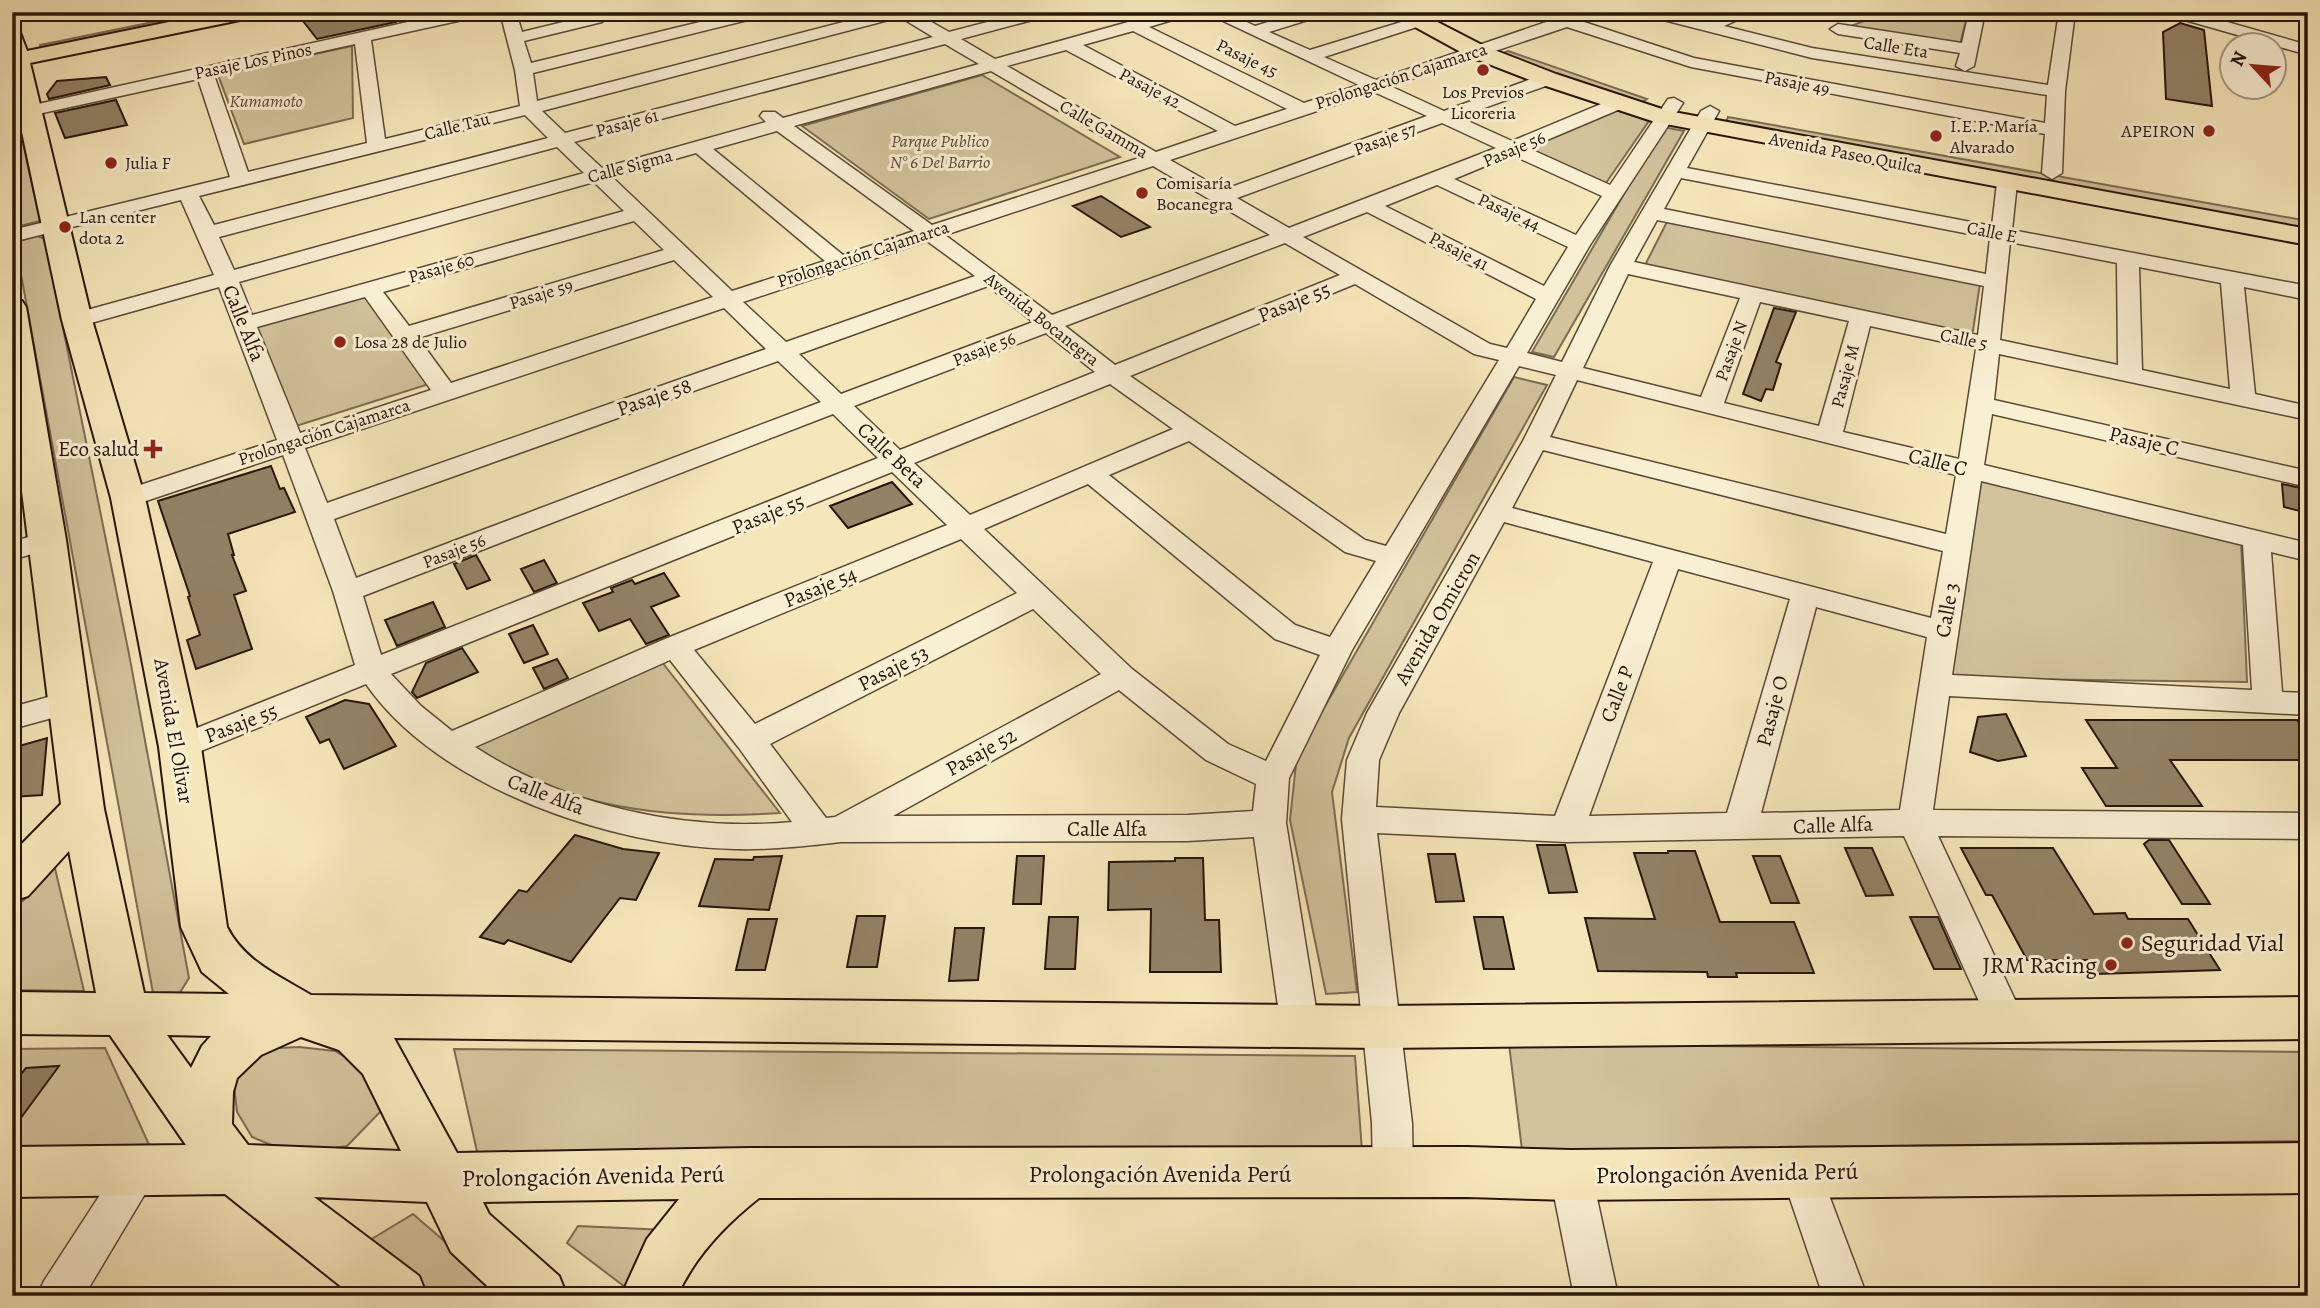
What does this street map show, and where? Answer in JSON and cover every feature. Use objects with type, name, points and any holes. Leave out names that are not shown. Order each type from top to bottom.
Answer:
[{"type":"main road","points":[[14,49],[185,12]]},
{"type":"main road","points":[[14,49],[130,37],[250,12]]},
{"type":"main road","name":"Avenida Paseo Quilca","points":[[1419,15],[1499,43],[1669,110]]},
{"type":"main road","name":"Avenida Paseo Quilca","points":[[1419,15],[1476,51],[1619,103],[1669,110],[2007,183],[2308,237]]},
{"type":"main road","points":[[27,106],[33,88],[57,66],[130,37]]},
{"type":"main road","name":"Avenida El Olivar","points":[[14,49],[77,320],[128,498],[180,747],[204,927],[219,958],[234,973],[305,1017],[356,1034],[381,1058],[470,1233],[539,1296]]},
{"type":"main road","name":"Avenida Paseo Quilca","points":[[1706,118],[2308,217]]},
{"type":"main road","points":[[12,307],[48,540],[83,809],[124,1015],[221,1152],[399,1296]]},
{"type":"main road","points":[[12,883],[83,809]]},
{"type":"main road","points":[[12,1013],[1300,1027],[2308,1018]]},
{"type":"main road","points":[[221,1152],[205,1106],[214,1066],[233,1045],[261,1030],[305,1017]]},
{"type":"main road","name":"Prolongación Avenida Perú","points":[[12,1172],[138,1172],[221,1152],[440,1178],[750,1173],[1467,1172],[1571,1175],[2308,1168]]},
{"type":"main road","points":[[649,1296],[655,1277],[679,1236],[712,1200],[750,1173]]},
{"type":"street","name":"Pasaje Los Pinos","points":[[27,106],[204,72],[476,12]]},
{"type":"street","points":[[508,12],[524,70],[529,108]]},
{"type":"street","points":[[689,12],[708,25]]},
{"type":"street","points":[[524,70],[762,12]]},
{"type":"street","name":"Calle Gamma","points":[[902,12],[1222,197],[1285,237],[1482,349],[1569,372]]},
{"type":"street","name":"Calle Tau","points":[[12,236],[188,194],[902,12]]},
{"type":"street","name":"Pasaje 61","points":[[209,233],[1045,12]]},
{"type":"street","name":"Calle Sigma","points":[[77,320],[1183,12]]},
{"type":"street","points":[[1212,12],[1613,194]]},
{"type":"street","points":[[1254,31],[1318,12]]},
{"type":"street","name":"Pasaje 49","points":[[1544,12],[1691,62],[2055,130]]},
{"type":"street","name":"Prolongación Cajamarca","points":[[128,498],[1598,12]]},
{"type":"street","name":"Calle Eta","points":[[1650,12],[1790,48],[2056,91]]},
{"type":"street","points":[[1705,27],[1747,12]]},
{"type":"street","points":[[1962,77],[1977,12]]},
{"type":"street","points":[[2173,12],[2308,50]]},
{"type":"street","points":[[2052,173],[2056,91],[2065,13]]},
{"type":"street","points":[[1309,56],[1419,15]]},
{"type":"street","points":[[516,38],[592,16],[630,44]]},
{"type":"street","points":[[1790,48],[1867,17]]},
{"type":"street","name":"Pasaje 45","points":[[1135,26],[1302,109]]},
{"type":"street","points":[[1826,33],[1969,49]]},
{"type":"street","points":[[362,38],[377,145]]},
{"type":"street","name":"Pasaje 42","points":[[1068,44],[1233,132]]},
{"type":"street","name":"Avenida Bocanegra","points":[[698,65],[991,278],[1113,374],[1355,546],[1393,557]]},
{"type":"street","points":[[204,72],[241,180]]},
{"type":"street","name":"Pasaje 57","points":[[1222,197],[1548,79]]},
{"type":"street","name":"Pasaje 56","points":[[347,592],[1051,323],[1514,150],[1619,103]]},
{"type":"street","name":"Calle Beta","points":[[529,108],[968,526],[1121,676],[1217,752],[1273,778]]},
{"type":"street","points":[[1300,1027],[1269,823],[1273,778],[1337,650],[1580,245],[1669,110]]},
{"type":"street","name":"Avenida Omicron","points":[[1393,1174],[1392,1123],[1359,819],[1363,760],[1383,713],[1536,441],[1621,266],[1706,118]]},
{"type":"street","points":[[700,147],[839,262]]},
{"type":"street","name":"Calle E","points":[[1675,171],[2308,293]]},
{"type":"street","name":"Pasaje 44","points":[[1439,178],[1580,245]]},
{"type":"street","name":"Calle 3","points":[[1915,822],[1943,631],[1981,404],[2007,183]]},
{"type":"street","name":"Calle Alfa","points":[[188,194],[209,233],[347,592],[373,672],[407,713],[448,747],[541,796],[629,822],[673,831],[724,835],[830,831],[1188,828],[1269,823]]},
{"type":"street","name":"Pasaje 41","points":[[1368,205],[1549,297]]},
{"type":"street","name":"Pasaje 60","points":[[244,324],[638,213]]},
{"type":"street","points":[[1651,213],[1994,282]]},
{"type":"street","name":"Pasaje 59","points":[[404,335],[679,252]]},
{"type":"street","points":[[2128,259],[2130,376]]},
{"type":"street","name":"Calle 5","points":[[1621,266],[2308,414]]},
{"type":"street","name":"Pasaje 55","points":[[180,747],[1355,277]]},
{"type":"street","name":"Pasaje 58","points":[[317,516],[991,278]]},
{"type":"street","points":[[2232,279],[2243,399]]},
{"type":"street","points":[[370,289],[445,393]]},
{"type":"street","name":"Pasaje N","points":[[1710,407],[1752,294]]},
{"type":"street","name":"Pasaje M","points":[[1829,436],[1861,317]]},
{"type":"street","name":"Calle C","points":[[1569,372],[2308,552]]},
{"type":"street","name":"Pasaje C","points":[[1981,404],[2308,479]]},
{"type":"street","name":"Pasaje 54","points":[[448,747],[675,646],[1193,430]]},
{"type":"street","points":[[1536,441],[1958,546]]},
{"type":"street","points":[[1091,474],[1285,632],[1337,650]]},
{"type":"street","points":[[1497,512],[1943,631]]},
{"type":"street","points":[[2256,539],[2268,703]]},
{"type":"street","points":[[12,551],[48,540]]},
{"type":"street","name":"Calle P","points":[[1567,829],[1668,559]]},
{"type":"street","name":"Pasaje 53","points":[[750,740],[1037,595]]},
{"type":"street","name":"Pasaje O","points":[[1740,828],[1805,595]]},
{"type":"street","points":[[675,646],[750,740],[830,831]]},
{"type":"street","name":"Pasaje 52","points":[[830,831],[1121,676]]},
{"type":"street","points":[[1935,685],[2308,704]]},
{"type":"street","points":[[12,718],[70,702]]},
{"type":"street","name":"Calle Alfa","points":[[1359,819],[1567,829],[1740,828],[1915,822],[2308,826]]},
{"type":"street","points":[[1915,822],[2005,1019]]},
{"type":"street","points":[[59,1296],[138,1172]]},
{"type":"street","points":[[1801,1172],[1845,1296]]},
{"type":"street","points":[[1571,1175],[1596,1296]]},
{"type":"green space","points":[[202,12],[233,12],[41,51],[40,45]]},
{"type":"green space","points":[[1888,12],[1968,12],[1960,45],[1848,27]]},
{"type":"green space","name":"Kumamoto","points":[[352,46],[353,118],[244,144],[218,75]]},
{"type":"green space","points":[[1508,51],[1647,99],[1636,106],[1496,56]]},
{"type":"green space","name":"Parque Publico N° 6 Del Barrio","points":[[982,75],[1120,157],[929,219],[802,126]]},
{"type":"green space","points":[[12,93],[40,221],[16,227],[12,204]]},
{"type":"green space","points":[[1615,107],[1651,118],[1606,183],[1589,180],[1519,148]]},
{"type":"green space","points":[[1728,117],[2308,221],[2308,234],[1725,125]]},
{"type":"green space","points":[[1663,127],[1684,131],[1554,357],[1532,352]]},
{"type":"green space","points":[[1668,220],[1980,283],[1973,331],[1963,334],[1644,267]]},
{"type":"green space","points":[[37,236],[45,239],[129,654],[189,978],[179,994],[153,993],[16,247],[19,241]]},
{"type":"green space","points":[[363,294],[429,384],[296,426],[256,325]]},
{"type":"green space","points":[[1514,377],[1547,385],[1349,738],[1332,792],[1357,992],[1326,994],[1290,820],[1297,755]]},
{"type":"green space","points":[[1972,476],[2241,540],[2247,682],[1944,678]]},
{"type":"green space","points":[[658,657],[780,813],[694,814],[608,804],[552,788],[469,749]]},
{"type":"green space","points":[[53,860],[84,991],[12,990],[12,909],[25,899]]},
{"type":"green space","points":[[1509,1044],[2308,1052],[2308,1141],[1522,1150]]},
{"type":"green space","points":[[299,1047],[335,1051],[376,1075],[383,1109],[347,1146],[293,1154],[252,1137],[237,1112],[234,1084],[258,1049]]},
{"type":"green space","points":[[105,1048],[151,1149],[12,1147],[12,1049]]},
{"type":"green space","points":[[454,1049],[1355,1056],[1362,1151],[478,1156]]},
{"type":"green space","points":[[413,1214],[508,1296],[431,1296],[365,1243]]},
{"type":"green space","points":[[578,1226],[666,1230],[633,1293],[567,1243]]},
{"type":"building","points":[[296,12],[395,12],[396,22],[317,39]]},
{"type":"building","points":[[2180,23],[2204,30],[2212,106],[2166,99],[2163,32]]},
{"type":"building","points":[[106,77],[110,85],[49,99],[47,94],[57,81]]},
{"type":"building","points":[[116,100],[127,125],[65,138],[55,113]]},
{"type":"building","points":[[1101,196],[1150,227],[1121,237],[1073,206]]},
{"type":"building","points":[[1774,308],[1796,312],[1776,362],[1781,364],[1773,390],[1766,389],[1761,401],[1743,394]]},
{"type":"building","points":[[271,466],[280,489],[284,488],[295,512],[228,534],[232,555],[246,591],[234,595],[252,649],[196,669],[187,640],[200,635],[188,597],[190,596],[158,501]]},
{"type":"building","points":[[892,482],[912,504],[848,528],[830,506]]},
{"type":"building","points":[[2282,484],[2306,489],[2308,513],[2284,507]]},
{"type":"building","points":[[476,555],[490,580],[467,589],[454,564]]},
{"type":"building","points":[[544,560],[557,583],[534,592],[521,569]]},
{"type":"building","points":[[664,573],[679,596],[651,607],[669,635],[646,644],[630,619],[599,631],[583,603],[613,592],[611,588],[632,580],[635,584]]},
{"type":"building","points":[[433,602],[445,627],[397,646],[385,620]]},
{"type":"building","points":[[533,625],[548,654],[524,663],[509,634]]},
{"type":"building","points":[[462,648],[478,672],[417,698],[412,692],[426,663]]},
{"type":"building","points":[[557,659],[568,678],[544,689],[533,668]]},
{"type":"building","points":[[345,700],[369,704],[396,746],[344,769],[329,739],[320,743],[306,717]]},
{"type":"building","points":[[2006,714],[2026,756],[1998,761],[1970,752],[1978,717]]},
{"type":"building","points":[[2086,720],[2297,720],[2308,733],[2308,760],[2170,760],[2202,806],[2106,806],[2082,768],[2117,768]]},
{"type":"building","points":[[47,738],[42,795],[12,797],[12,748]]},
{"type":"building","points":[[575,835],[623,849],[659,853],[636,900],[620,898],[571,962],[508,940],[504,944],[480,937],[519,890],[527,892]]},
{"type":"building","points":[[2149,840],[2169,840],[2210,904],[2182,904],[2144,844]]},
{"type":"building","points":[[1537,845],[1565,845],[1577,892],[1549,893]]},
{"type":"building","points":[[1845,848],[1872,848],[1893,895],[1866,896]]},
{"type":"building","points":[[1961,848],[2053,848],[2094,914],[2125,913],[2128,919],[2188,919],[2220,970],[2097,974],[2089,960],[2027,960],[1992,895],[1986,895]]},
{"type":"building","points":[[1695,851],[1720,922],[1794,922],[1814,973],[1736,973],[1737,977],[1708,977],[1707,972],[1598,971],[1585,918],[1655,919],[1634,853]]},
{"type":"building","points":[[1428,854],[1455,854],[1464,901],[1436,902]]},
{"type":"building","points":[[782,856],[769,910],[699,906],[715,859],[753,860],[754,857]]},
{"type":"building","points":[[1017,856],[1044,856],[1041,904],[1013,904]]},
{"type":"building","points":[[1753,856],[1780,856],[1799,903],[1771,903]]},
{"type":"building","points":[[1175,858],[1203,858],[1205,920],[1219,920],[1221,972],[1150,972],[1151,909],[1108,910],[1109,862],[1175,861]]},
{"type":"building","points":[[857,916],[885,916],[877,967],[847,967]]},
{"type":"building","points":[[1049,917],[1078,917],[1075,969],[1045,969]]},
{"type":"building","points":[[1474,917],[1503,917],[1514,969],[1484,969]]},
{"type":"building","points":[[1910,917],[1938,917],[1961,969],[1934,969]]},
{"type":"building","points":[[748,919],[777,919],[765,970],[736,970]]},
{"type":"building","points":[[955,928],[984,928],[978,980],[949,981]]},
{"type":"building","points":[[59,1066],[12,1130],[12,1085],[26,1068]]},
{"type":"place","name":"Los Previos Licoreria","points":[[1483,70]]},
{"type":"place","name":"APEIRON","points":[[2209,131]]},
{"type":"place","name":"I.E.P. María Alvarado","points":[[1936,136]]},
{"type":"place","name":"Julia F","points":[[111,163]]},
{"type":"place","name":"Comisaría Bocanegra","points":[[1142,193]]},
{"type":"place","name":"Lan center dota 2","points":[[65,227]]},
{"type":"place","name":"Losa 28 de Julio","points":[[340,342]]},
{"type":"place","name":"Eco salud","points":[[153,449]]},
{"type":"place","name":"Seguridad Vial","points":[[2127,943]]},
{"type":"place","name":"JRM Racing","points":[[2111,965]]}]
